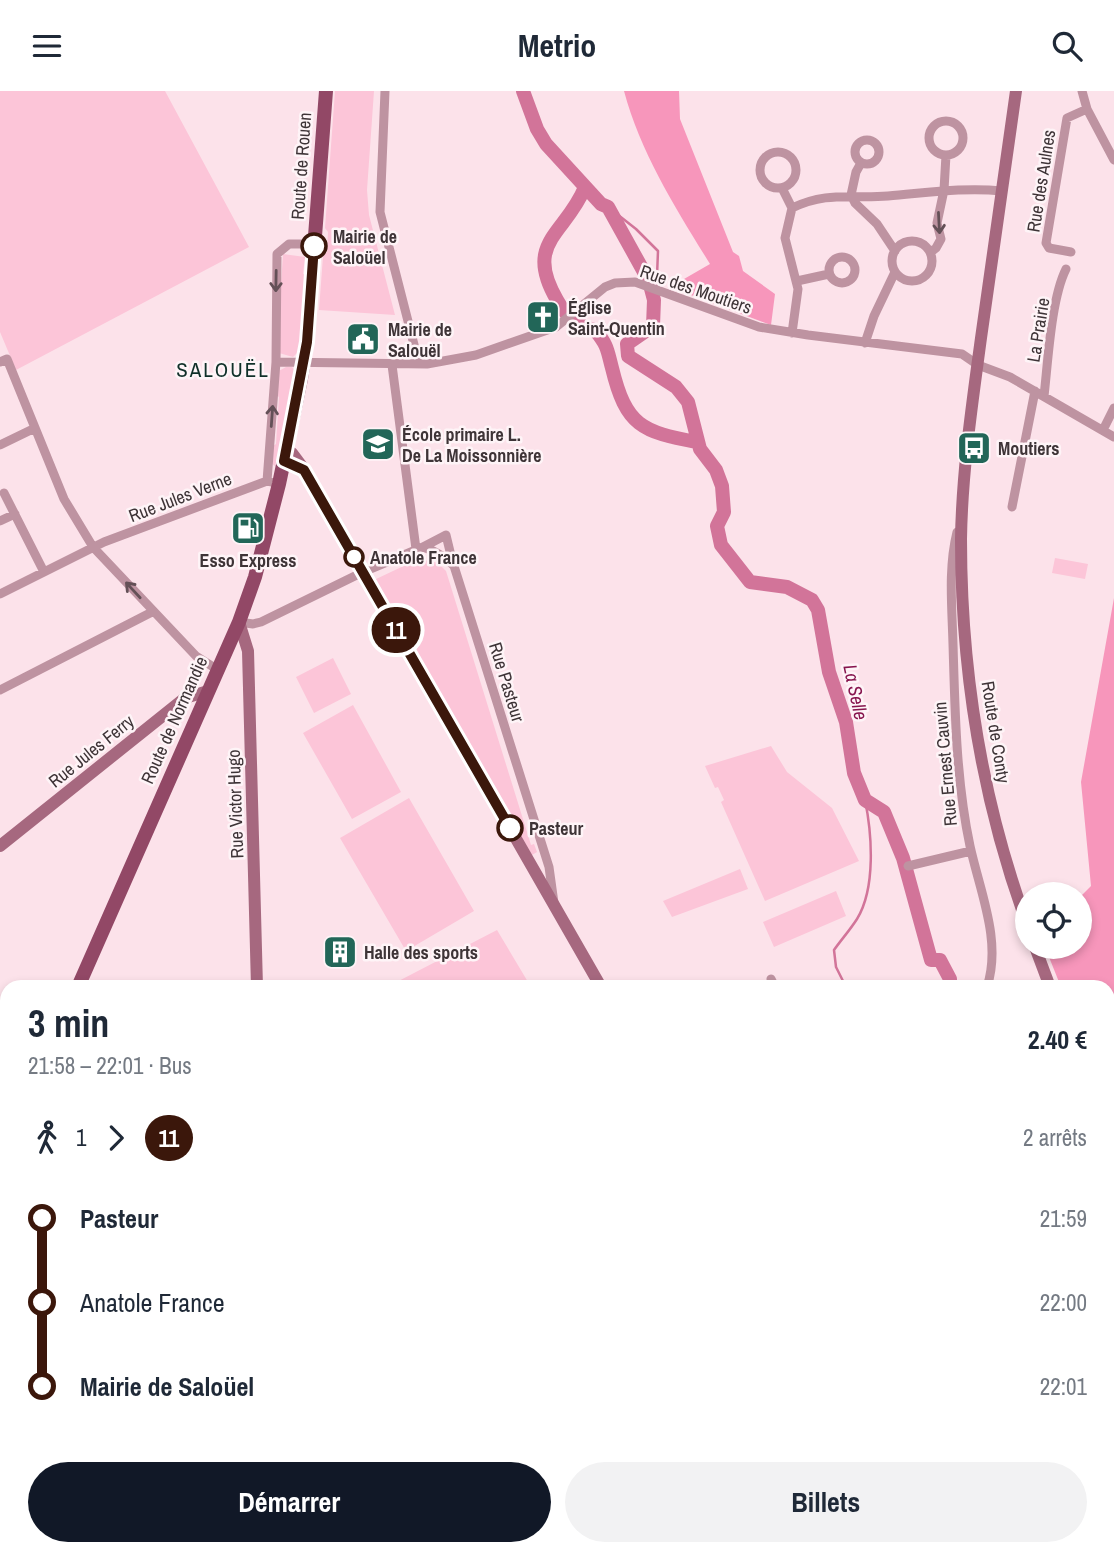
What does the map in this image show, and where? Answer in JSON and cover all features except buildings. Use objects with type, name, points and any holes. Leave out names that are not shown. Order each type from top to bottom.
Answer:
[{"type":"main road","name":"Route de Rouen","points":[[304,362],[326,91]]},
{"type":"main road","name":"Route de Normandie","points":[[81,980],[239,622],[255,577],[273,482],[285,456],[304,362]]},
{"type":"street","points":[[385,91],[380,212],[419,364]]},
{"type":"street","name":"Route de Conty","points":[[1015,886],[998,833],[973,716],[958,540],[971,406],[1016,91]]},
{"type":"street","points":[[1082,91],[1087,109],[1114,160]]},
{"type":"street","name":"Rue des Aulnes","points":[[1071,252],[1049,248],[1046,243],[1068,118],[1087,109]]},
{"type":"street","points":[[775,152],[786,153],[796,166],[791,182],[782,188],[769,186],[761,177],[760,170],[764,159],[775,152]]},
{"type":"street","points":[[931,252],[941,239],[937,223],[944,190],[946,155]]},
{"type":"street","points":[[861,163],[851,195],[855,203],[877,223],[895,251]]},
{"type":"street","points":[[782,188],[792,208],[786,238],[797,281],[792,333]]},
{"type":"street","points":[[792,208],[821,197],[868,197],[944,190],[1002,191]]},
{"type":"street","points":[[916,241],[931,252],[933,259],[930,272],[919,280],[905,280],[895,272],[892,261],[895,251],[904,243],[916,241]]},
{"type":"street","points":[[273,482],[277,254],[289,244],[314,244]]},
{"type":"street","name":"La Prairie","points":[[1044,396],[1050,341],[1066,269]]},
{"type":"street","points":[[866,343],[874,316],[895,272]]},
{"type":"street","points":[[797,281],[829,274]]},
{"type":"street","name":"Rue des Moutiers","points":[[276,362],[392,365],[419,364],[476,355],[534,336],[564,321],[605,287],[626,282],[643,284],[738,321],[792,333],[962,354],[978,365],[993,369],[1035,391],[1114,437]]},
{"type":"street","points":[[4,361],[64,499],[93,547],[152,612],[204,663],[218,670]]},
{"type":"street","points":[[392,365],[420,548]]},
{"type":"street","points":[[1012,507],[1035,391]]},
{"type":"street","points":[[1103,431],[1114,408]]},
{"type":"street","points":[[0,445],[35,428]]},
{"type":"street","points":[[285,456],[304,470],[597,980]]},
{"type":"street","name":"Rue Jules Verne","points":[[0,594],[93,547],[273,482]]},
{"type":"street","points":[[4,493],[44,572]]},
{"type":"street","points":[[0,521],[15,514]]},
{"type":"street","name":"Rue Pasteur","points":[[420,548],[446,535],[549,867],[554,905]]},
{"type":"street","name":"Rue Ernest Cauvin","points":[[958,540],[952,566],[958,767],[971,851],[994,958],[989,980]]},
{"type":"street","points":[[239,622],[261,622],[363,572],[420,548],[441,554],[454,566]]},
{"type":"street","points":[[0,690],[152,612]]},
{"type":"street","name":"Rue Victor Hugo","points":[[239,622],[248,655],[257,980]]},
{"type":"street","name":"Rue Jules Ferry","points":[[0,846],[185,698],[208,691]]},
{"type":"street","points":[[908,866],[971,851]]},
{"type":"street","points":[[530,862],[544,855]]},
{"type":"street","points":[[1040,959],[1048,980]]},
{"type":"shaded area","points":[[0,91],[165,91],[249,247],[16,370],[0,332]]},
{"type":"shaded area","points":[[335,91],[374,91],[367,190],[369,215],[395,315],[319,310],[323,256],[327,252],[328,232],[325,228]]},
{"type":"shaded area","points":[[624,91],[679,91],[680,119],[733,252],[739,256],[743,271],[775,294],[771,325],[683,292],[684,279],[710,264],[672,202],[650,159]]},
{"type":"shaded area","points":[[283,254],[305,257],[300,350],[293,357],[279,353],[277,346]]},
{"type":"shaded area","points":[[292,367],[296,372],[275,466],[272,464],[279,397],[276,395],[277,372]]},
{"type":"shaded area","points":[[1055,558],[1088,564],[1085,579],[1052,573]]},
{"type":"shaded area","points":[[425,560],[438,563],[446,571],[531,845],[534,844],[537,852],[532,855],[374,580],[412,562]]},
{"type":"shaded area","points":[[1114,598],[1114,980],[1058,980],[1050,959],[1092,959],[1091,882],[1081,782]]},
{"type":"shaded area","points":[[333,658],[351,694],[314,713],[296,677]]},
{"type":"shaded area","points":[[353,705],[401,792],[352,819],[303,733]]},
{"type":"shaded area","points":[[771,746],[787,772],[832,808],[859,861],[765,901],[721,802],[724,800],[705,766]]},
{"type":"shaded area","points":[[409,798],[474,911],[406,951],[340,838]]},
{"type":"shaded area","points":[[740,869],[748,889],[672,917],[663,901]]},
{"type":"shaded area","points":[[836,891],[846,916],[774,947],[763,922]]},
{"type":"shaded area","points":[[497,930],[527,980],[401,980]]},
{"type":"waterway","name":"La Selle","points":[[523,91],[537,129],[546,144],[601,204],[608,207],[649,281],[654,300],[653,326],[627,344],[628,356],[676,387],[688,402],[700,449],[716,470],[722,486],[724,512],[717,526],[721,545],[750,582],[787,587],[812,600],[818,610],[829,672],[846,722],[854,773],[865,800],[884,812],[903,858],[931,960],[940,960],[950,980]]},
{"type":"waterway","name":"La Selle","points":[[585,187],[546,251],[544,264],[548,280],[564,311],[577,323],[595,330],[602,340],[623,403],[639,423],[662,434],[697,442]]},
{"type":"waterway","points":[[608,207],[658,251],[657,276],[649,281]]},
{"type":"waterway","points":[[842,980],[836,967],[834,950],[857,919],[870,877],[871,844],[865,800]]},
{"type":"bus line","name":"11","points":[[314,246],[307,342],[284,461],[304,470],[510,828]]},
{"type":"place","name":"Mairie de Saloüel","points":[[314,246]]},
{"type":"place","name":"Église Saint-Quentin","points":[[543,317]]},
{"type":"place","name":"Mairie de Salouël","points":[[363,339]]},
{"type":"place","name":"École primaire L. De La Moissonnière","points":[[378,444]]},
{"type":"place","name":"Moutiers","points":[[974,448]]},
{"type":"place","name":"Esso Express","points":[[248,528]]},
{"type":"place","name":"Anatole France","points":[[354,557]]},
{"type":"place","name":"Pasteur","points":[[510,828]]},
{"type":"place","name":"Halle des sports","points":[[340,952]]},
{"type":"district","name":"SALOUËL","points":[[223,369]]}]
